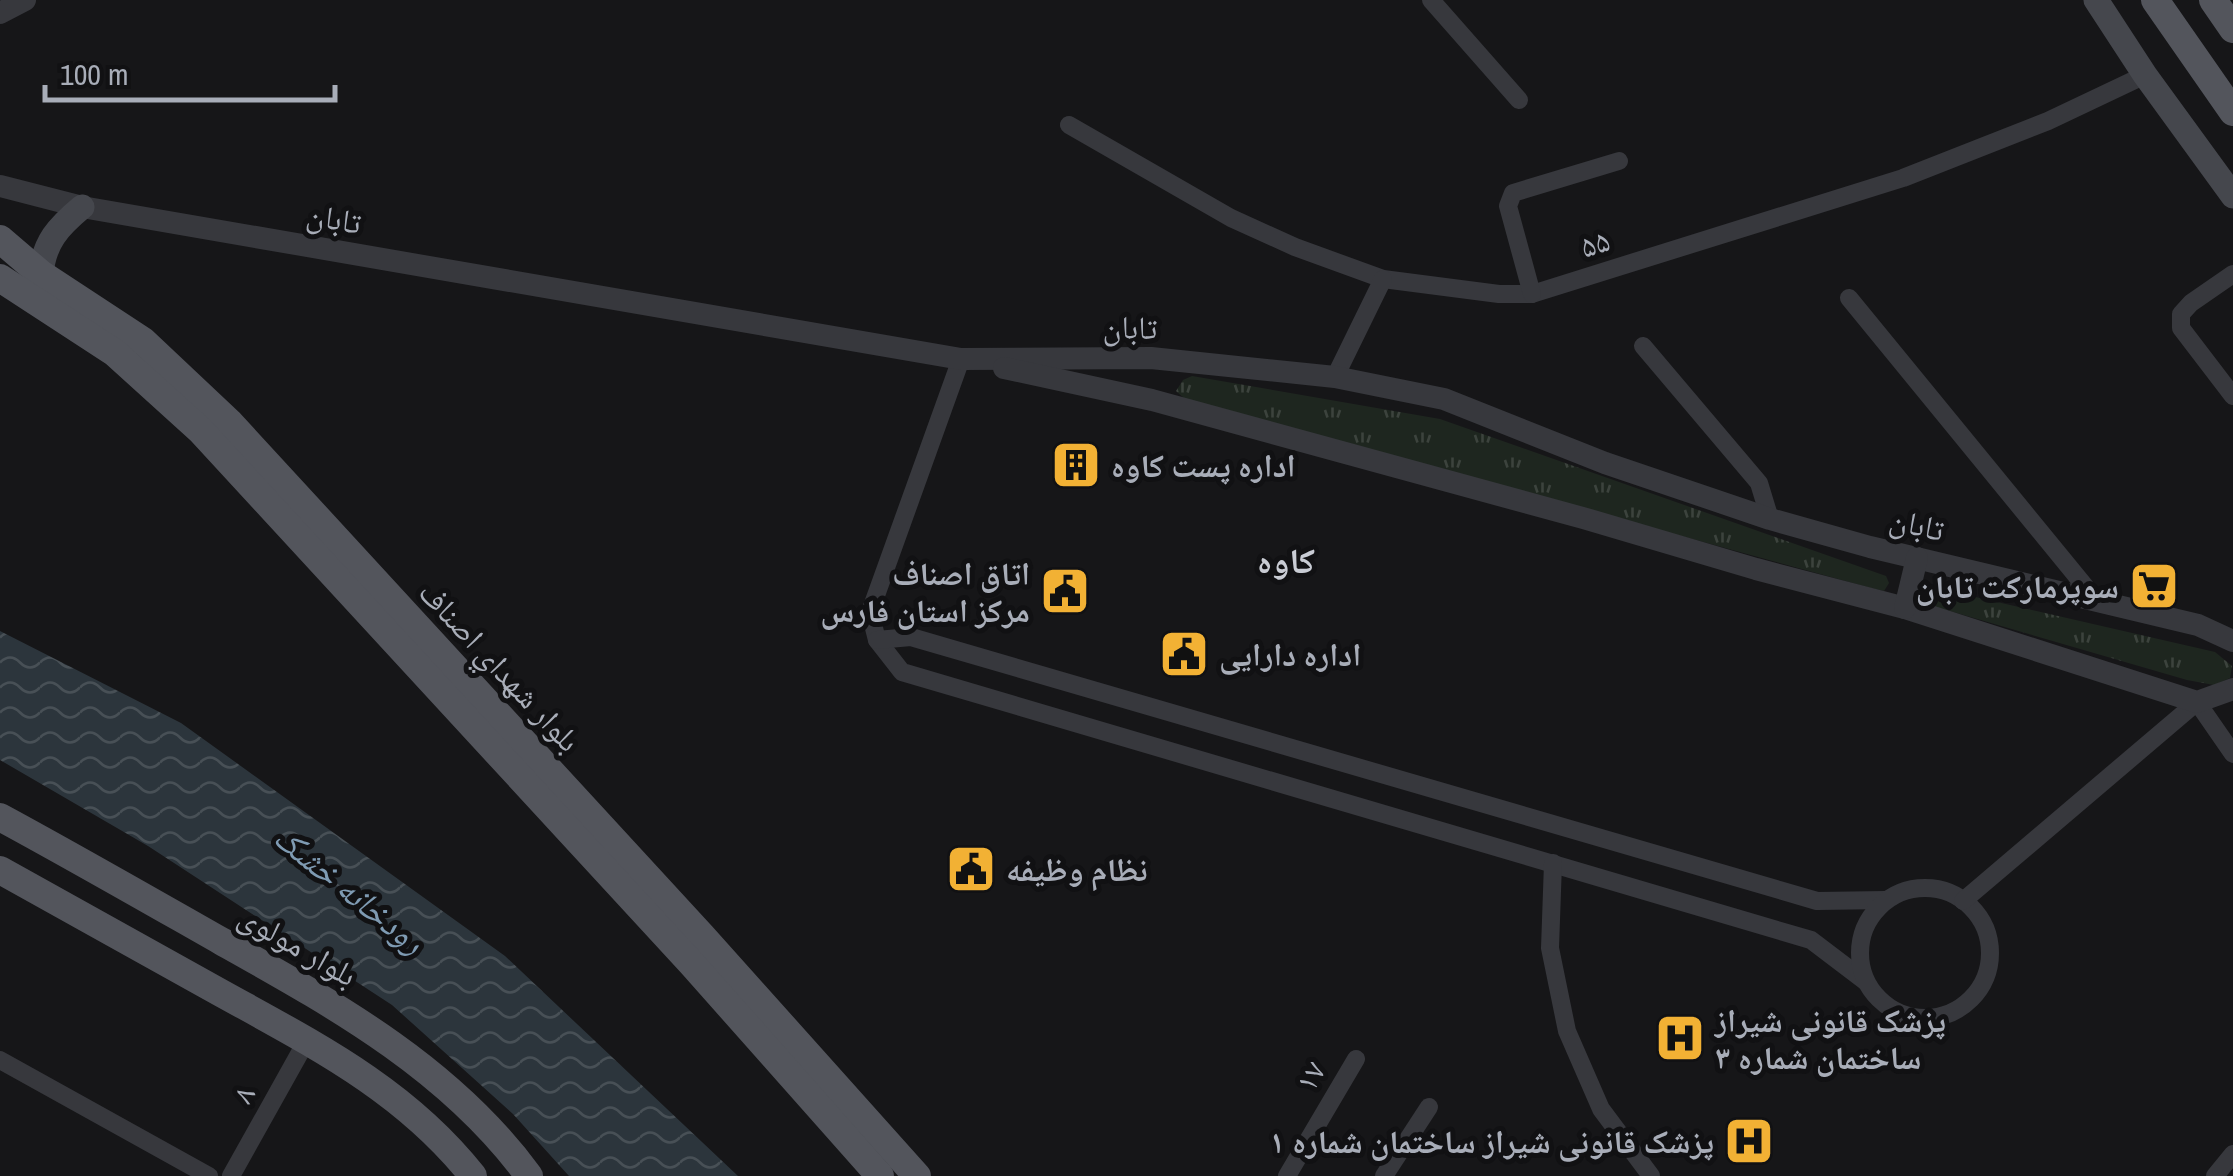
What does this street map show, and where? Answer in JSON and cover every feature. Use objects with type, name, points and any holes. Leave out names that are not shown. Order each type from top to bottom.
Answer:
[{"type":"main road","points":[[2096,0],[2233,196]]},
{"type":"main road","points":[[2154,0],[2233,112]]},
{"type":"main road","points":[[2212,0],[2233,29]]},
{"type":"main road","points":[[0,266],[38,286],[50,238],[82,207]]},
{"type":"main road","name":"بلوار شهداي اصناف","points":[[0,238],[38,286],[200,430],[692,964],[880,1176]]},
{"type":"main road","name":"بلوار شهداي اصناف","points":[[0,278],[38,286],[143,342],[230,423],[917,1176]]},
{"type":"main road","name":"بلوار مولوی","points":[[0,816],[330,1003],[403,1051],[454,1091],[529,1176]]},
{"type":"main road","points":[[41,839],[7,874],[378,1083],[423,1120],[473,1176]]},
{"type":"street","points":[[0,13],[25,0]]},
{"type":"street","points":[[1434,1],[1519,100]]},
{"type":"street","name":"۵۵","points":[[1068,124],[1231,218],[1295,247],[1383,279],[1499,294],[1532,294],[1904,178],[2048,121],[2145,75]]},
{"type":"street","points":[[1532,294],[1508,206],[1513,193],[1619,161]]},
{"type":"street","name":"تابان","points":[[0,186],[82,207],[962,359],[1151,358],[1336,377],[1444,399],[1605,463],[1770,519],[2198,625],[2233,640]]},
{"type":"street","points":[[2233,274],[2191,303],[2181,314],[2181,328],[2233,396]]},
{"type":"street","points":[[1336,377],[1383,279]]},
{"type":"street","points":[[1850,298],[2097,600]]},
{"type":"street","points":[[1643,346],[1759,483],[1770,519]]},
{"type":"street","points":[[1865,981],[1859,959],[1861,936],[1870,916],[1886,900],[1907,890],[1930,888],[1952,893],[1982,922],[1990,962],[1984,981],[1972,998],[1956,1010],[1937,1017],[1917,1018],[1878,1000],[1865,981],[1811,940],[902,672],[877,640],[870,612],[962,359],[1152,400],[1904,608],[2197,702],[2233,754]]},
{"type":"street","points":[[1904,608],[1916,558]]},
{"type":"street","points":[[877,640],[911,638],[1817,901],[1886,900]]},
{"type":"street","points":[[1962,901],[2197,702],[2233,690]]},
{"type":"street","points":[[1553,863],[1550,948],[1566,1031],[1601,1109],[1651,1176]]},
{"type":"street","name":"۸","points":[[231,1176],[307,1040]]},
{"type":"street","name":"۱۷","points":[[1287,1176],[1356,1059]]},
{"type":"street","points":[[0,1060],[209,1176]]},
{"type":"street","points":[[1384,1176],[1429,1108]]},
{"type":"street","points":[[2215,1176],[2233,1154]]},
{"type":"green space","points":[[1192,376],[1440,419],[1886,576],[1889,583],[1884,591],[1871,588],[1186,400],[1176,391],[1183,380]]},
{"type":"green space","points":[[1932,587],[2215,652],[2232,666],[2230,678],[2214,685],[2187,680],[1919,602],[1918,588]]},
{"type":"water","name":"رودخانه خشک","points":[[0,631],[181,723],[505,956],[738,1176],[569,1176],[513,1114],[392,1005],[148,846],[0,760]]},
{"type":"place","name":"اداره پست کاوه","points":[[1076,465]]},
{"type":"place","name":"سوپرمارکت تابان","points":[[2154,586]]},
{"type":"place","name":"اتاق اصناف مرکز استان فارس","points":[[1065,591]]},
{"type":"place","name":"اداره دارایی","points":[[1184,654]]},
{"type":"place","name":"نظام وظیفه","points":[[971,869]]},
{"type":"place","name":"پزشک قانونی شیراز ساختمان شماره ٣","points":[[1680,1038]]},
{"type":"place","name":"پزشک قانونی شیراز ساختمان شماره ۱","points":[[1749,1141]]},
{"type":"district","name":"کاوه","points":[[1286,560]]}]
